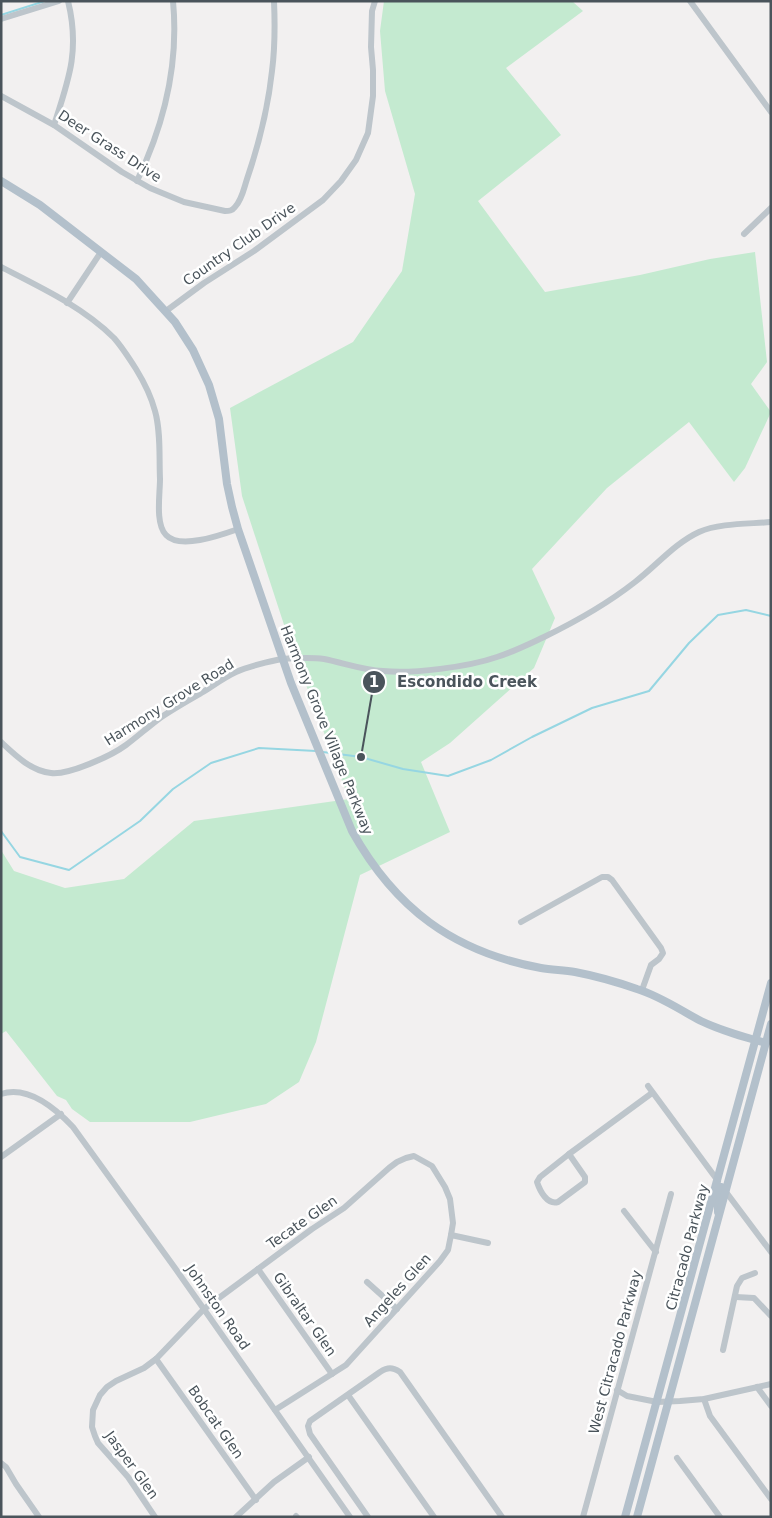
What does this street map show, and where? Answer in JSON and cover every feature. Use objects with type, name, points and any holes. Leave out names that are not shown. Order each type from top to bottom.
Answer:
[{"type":"main road","points":[[1,181],[40,205],[136,279],[166,311]]},
{"type":"main road","name":"Harmony Grove Village Parkway","points":[[166,311],[181,330],[193,350],[213,396],[222,432],[229,496],[238,530],[291,683],[352,831],[364,853],[381,877],[426,921],[449,936],[483,952],[540,968],[575,972],[642,990],[716,1027],[766,1043]]},
{"type":"main road","name":"Citracado Parkway","points":[[625,1517],[771,983]]},
{"type":"main road","name":"Citracado Parkway","points":[[637,1517],[771,1024]]},
{"type":"main road","points":[[718,1181],[722,1188],[716,1210],[719,1216]]},
{"type":"street","points":[[1,19],[59,1]]},
{"type":"street","points":[[54,125],[68,80],[73,51],[74,29],[68,1]]},
{"type":"street","points":[[137,181],[155,138],[170,83],[174,50],[173,1]]},
{"type":"street","name":"Deer Grass Drive","points":[[1,96],[54,125],[137,181],[160,193],[184,202],[230,211],[236,207],[241,197],[258,146],[269,95],[274,52],[274,1]]},
{"type":"street","name":"Country Club Drive","points":[[166,311],[324,200],[356,160],[368,133],[373,96],[371,38],[372,11],[375,1]]},
{"type":"street","points":[[690,1],[771,112]]},
{"type":"street","points":[[744,234],[771,208]]},
{"type":"street","points":[[67,303],[101,252]]},
{"type":"street","points":[[1,267],[67,303],[95,322],[114,339],[129,358],[148,391],[157,419],[159,518],[165,534],[172,540],[184,542],[201,540],[238,530]]},
{"type":"street","name":"Harmony Grove Road","points":[[1,742],[18,757],[39,770],[59,773],[84,766],[124,746],[160,718],[237,671],[284,659],[315,658],[382,671],[400,671],[444,667],[497,657],[535,641],[596,610],[637,581],[696,533],[725,526],[771,522]]},
{"type":"street","points":[[521,922],[602,877],[608,877],[663,953],[651,965],[642,990]]},
{"type":"street","points":[[648,1086],[718,1181]]},
{"type":"street","name":"Johnston Road","points":[[1,1094],[9,1091],[28,1094],[52,1106],[73,1127],[350,1517]]},
{"type":"street","points":[[569,1154],[585,1177],[585,1182],[554,1204],[549,1202],[539,1188],[537,1182],[540,1177],[569,1154],[652,1093]]},
{"type":"street","points":[[1,1157],[61,1114]]},
{"type":"street","name":"Tecate Glen","points":[[92,1427],[92,1410],[107,1387],[144,1368],[156,1359],[204,1309],[312,1229],[344,1208],[397,1162],[414,1156]]},
{"type":"street","name":"Angeles Glen","points":[[275,1410],[332,1374],[350,1360],[448,1250],[453,1223],[452,1209],[446,1187],[432,1166],[414,1156]]},
{"type":"street","points":[[726,1192],[771,1252]]},
{"type":"street","name":"West Citracado Parkway","points":[[583,1517],[671,1194]]},
{"type":"street","points":[[624,1211],[656,1252]]},
{"type":"street","points":[[452,1235],[488,1243]]},
{"type":"street","name":"Gibraltar Glen","points":[[258,1269],[332,1374]]},
{"type":"street","points":[[724,1350],[739,1282],[742,1278],[755,1273]]},
{"type":"street","points":[[366,1282],[397,1309]]},
{"type":"street","points":[[736,1298],[754,1298],[771,1316]]},
{"type":"street","name":"Bobcat Glen","points":[[156,1359],[256,1500]]},
{"type":"street","points":[[368,1517],[310,1434],[308,1426],[310,1422],[386,1369],[393,1368],[400,1372],[502,1517]]},
{"type":"street","points":[[618,1390],[627,1396],[657,1402],[704,1400],[771,1384]]},
{"type":"street","points":[[757,1387],[771,1406]]},
{"type":"street","points":[[348,1395],[434,1517]]},
{"type":"street","points":[[704,1400],[710,1416],[771,1499]]},
{"type":"street","name":"Jasper Glen","points":[[92,1427],[98,1443],[128,1477],[155,1517]]},
{"type":"street","points":[[236,1517],[274,1482],[309,1457]]},
{"type":"street","points":[[677,1458],[720,1517]]},
{"type":"street","points":[[1,1463],[6,1466],[39,1517]]},
{"type":"green space","points":[[384,1],[572,1],[583,11],[506,68],[561,135],[478,201],[545,292],[640,275],[710,259],[755,252],[767,362],[751,384],[771,412],[745,468],[734,482],[689,422],[607,488],[532,569],[555,618],[534,668],[450,743],[421,762],[450,832],[360,875],[316,1042],[299,1082],[266,1104],[190,1122],[90,1122],[72,1109],[66,1100],[57,1096],[6,1031],[1,1034],[1,850],[14,871],[65,888],[124,879],[194,821],[349,799],[288,637],[242,496],[230,408],[353,342],[402,271],[415,194],[385,91],[380,31]]},
{"type":"waterway","points":[[1,15],[45,1]]},
{"type":"waterway","points":[[323,752],[361,757],[403,769],[448,776],[491,760],[532,737],[592,708],[649,691],[689,643],[718,615],[746,610],[771,616]]},
{"type":"waterway","points":[[1,831],[20,857],[69,870],[140,821],[173,789],[211,763],[259,748],[316,751]]},
{"type":"place","name":"Escondido Creek","points":[[361,757]]}]
